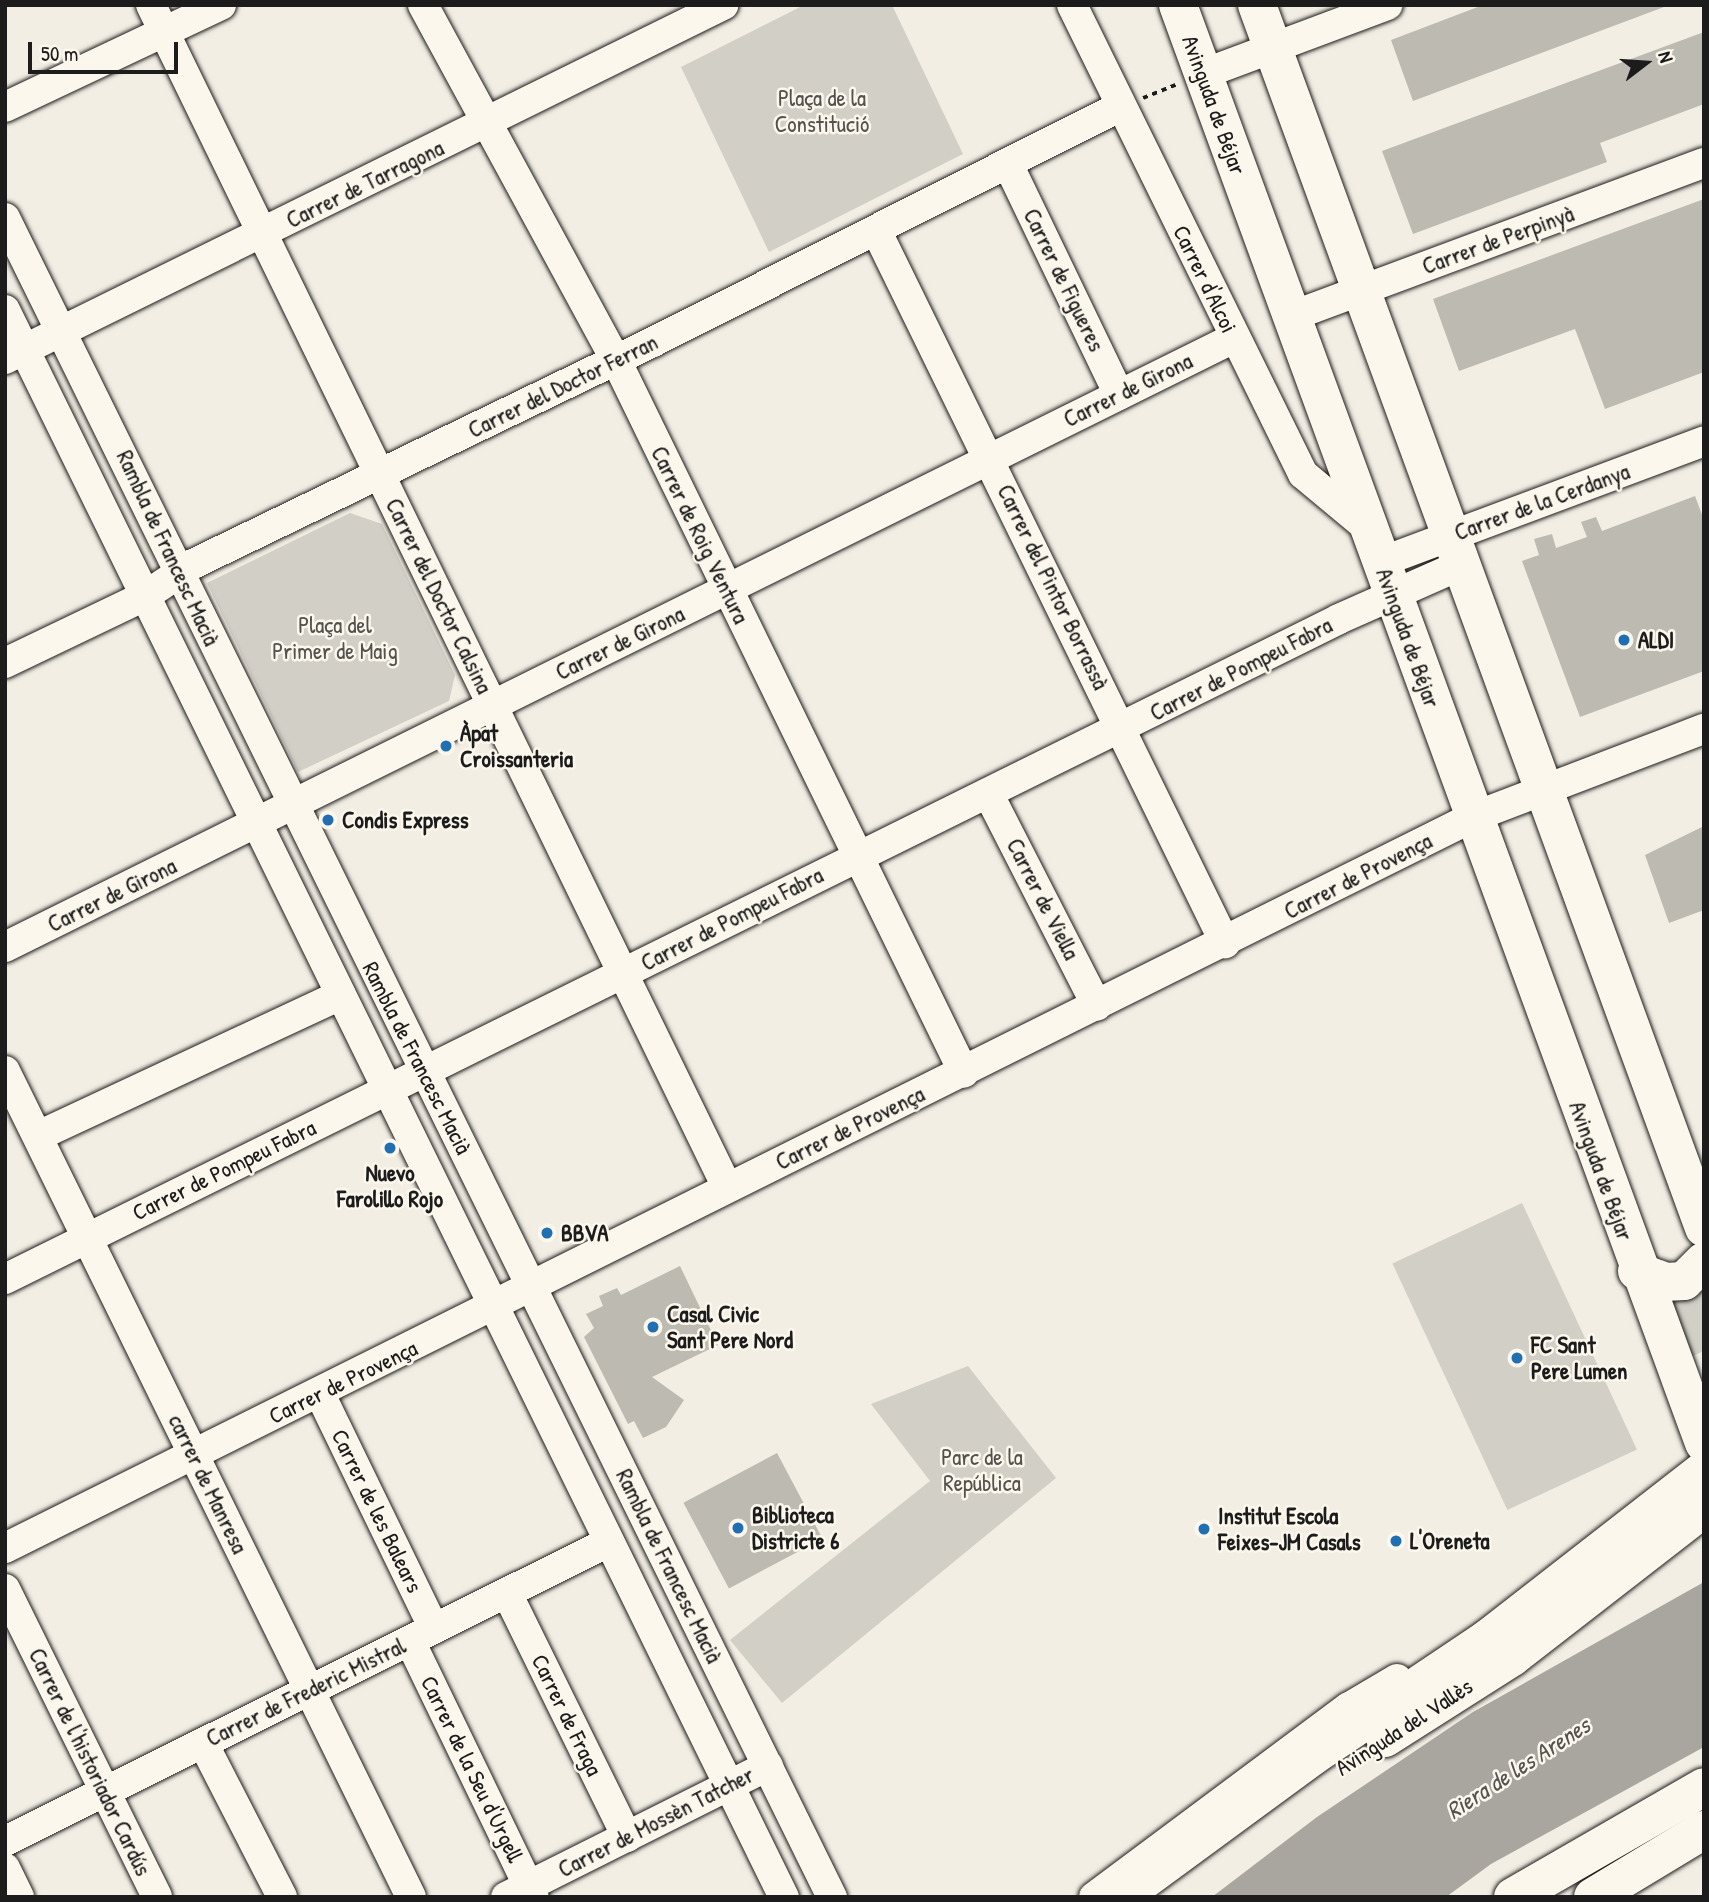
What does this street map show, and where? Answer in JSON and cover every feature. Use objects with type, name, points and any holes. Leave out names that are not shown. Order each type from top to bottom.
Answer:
[{"type":"main road","name":"Avinguda de Béjar","points":[[1178,5],[1637,1271],[1682,1378],[1704,1443]]},
{"type":"main road","points":[[1257,5],[1704,1228]]},
{"type":"main road","name":"Avinguda de Béjar","points":[[1637,1271],[1665,1282],[1684,1281],[1704,1261]]},
{"type":"main road","name":"Avinguda del Vallès","points":[[1655,1507],[1682,1459],[1682,1378]]},
{"type":"main road","name":"Avinguda del Vallès","points":[[1121,1897],[1312,1756],[1487,1639],[1704,1470]]},
{"type":"main road","name":"Avinguda del Vallès","points":[[1161,1897],[1331,1773],[1512,1657],[1704,1508]]},
{"type":"main road","name":"Avinguda del Vallès","points":[[1644,1554],[1704,1539]]},
{"type":"main road","points":[[1513,1897],[1704,1787]]},
{"type":"main road","points":[[1560,1897],[1704,1815]]},
{"type":"main road","points":[[1593,1897],[1704,1830]]},
{"type":"street","name":"Carrer del Doctor Calsina","points":[[151,5],[727,1187]]},
{"type":"street","points":[[5,107],[221,5]]},
{"type":"street","name":"Carrer de Roig Ventura","points":[[423,5],[485,125],[616,360],[725,591],[964,1073]]},
{"type":"street","name":"Carrer de Tarragona","points":[[15,354],[262,235],[723,5]]},
{"type":"street","name":"Carrer d'Alcoi","points":[[1072,5],[1303,474],[1381,561]]},
{"type":"street","points":[[1203,74],[1388,5]]},
{"type":"street","name":"Carrer del Doctor Ferran","points":[[5,663],[145,596],[181,576],[193,564],[877,232],[1121,106]]},
{"type":"street","name":"Carrer de Perpinyà","points":[[1292,316],[1704,163]]},
{"type":"street","name":"Carrer de Figueres","points":[[1009,164],[1119,395]]},
{"type":"street","name":"Rambla de Francesc Macià","points":[[5,218],[65,330],[291,807],[532,1288],[831,1897]]},
{"type":"street","name":"Carrer del Pintor Borrassà","points":[[877,232],[1123,729],[1225,943]]},
{"type":"street","name":"Rambla de Francesc Macià","points":[[5,310],[15,354],[145,596],[388,1089],[491,1309],[783,1897]]},
{"type":"street","name":"Carrer de Girona","points":[[5,947],[1234,338]]},
{"type":"street","name":"Carrer de la Cerdanya","points":[[1381,561],[1456,550],[1704,441]]},
{"type":"street","name":"Carrer de Pompeu Fabra","points":[[5,1279],[858,855],[1123,729],[1381,561]]},
{"type":"street","name":"Carrer de Provença","points":[[5,1548],[491,1309],[727,1187],[964,1073],[1473,817],[1543,787],[1704,729]]},
{"type":"street","name":"Carrer de Viella","points":[[988,793],[1097,1006]]},
{"type":"street","points":[[38,1136],[341,995]]},
{"type":"street","name":"carrer de Manresa","points":[[5,1071],[411,1897]]},
{"type":"street","name":"Carrer de les Balears","points":[[320,1394],[422,1635]]},
{"type":"street","name":"Carrer de Frederic Mistral","points":[[5,1841],[607,1543]]},
{"type":"street","name":"Carrer de l'historiador Cardús","points":[[5,1589],[157,1897]]},
{"type":"street","name":"Carrer de Fraga","points":[[507,1593],[627,1837]]},
{"type":"street","name":"Carrer de la Seu d'Urgell","points":[[422,1635],[523,1893]]},
{"type":"street","name":"Avinguda del Vallès","points":[[1094,1897],[1348,1708],[1438,1655],[1487,1639]]},
{"type":"street","points":[[203,1743],[282,1897]]},
{"type":"street","name":"Carrer de Mossèn Tatcher","points":[[523,1893],[768,1766]]},
{"type":"street","points":[[5,1868],[19,1897]]},
{"type":"path","points":[[1121,106],[1203,74]]},
{"type":"green space","name":"Plaça de la Constitució","points":[[804,5],[892,5],[963,154],[769,252],[681,67]]},
{"type":"green space","name":"Plaça del Primer de Maig","points":[[350,513],[382,524],[455,675],[449,701],[298,772],[207,583]]},
{"type":"green space","name":"FC Sant Pere Lumen","points":[[1522,1203],[1637,1450],[1507,1510],[1392,1263]]},
{"type":"green space","points":[[1704,1277],[1704,1351],[1686,1359],[1658,1289]]},
{"type":"green space","name":"Parc de la República","points":[[968,1366],[1056,1478],[782,1703],[730,1640],[930,1481],[871,1404]]},
{"type":"water","name":"Riera de les Arenes","points":[[1704,1582],[1704,1747],[1491,1864],[1446,1897],[1212,1897],[1317,1817],[1473,1712]]},
{"type":"building","points":[[1483,5],[1664,7],[1413,101],[1391,40]]},
{"type":"building","points":[[1704,32],[1704,104],[1600,143],[1607,162],[1413,234],[1382,151]]},
{"type":"building","points":[[1704,199],[1704,372],[1605,409],[1575,329],[1459,371],[1433,299]]},
{"type":"building","points":[[1695,496],[1704,520],[1704,671],[1580,717],[1522,561],[1539,555],[1534,539],[1552,534],[1556,548],[1587,537],[1581,522],[1596,517],[1602,531]]},
{"type":"building","points":[[1704,826],[1704,910],[1669,923],[1645,855]]},
{"type":"building","points":[[680,1266],[718,1345],[652,1377],[684,1400],[666,1427],[643,1438],[634,1421],[628,1424],[584,1337],[594,1328],[586,1314],[603,1306],[599,1296],[617,1288],[621,1295]]},
{"type":"building","points":[[777,1453],[823,1539],[729,1588],[683,1503]]},
{"type":"place","name":"ALDI","points":[[1624,640]]},
{"type":"place","name":"Àpat Croissanteria","points":[[446,746]]},
{"type":"place","name":"Condis Express","points":[[328,820]]},
{"type":"place","name":"Nuevo Farolillo Rojo","points":[[390,1148]]},
{"type":"place","name":"BBVA","points":[[547,1233]]},
{"type":"place","name":"Casal Civic Sant Pere Nord","points":[[653,1327]]},
{"type":"place","name":"FC Sant Pere Lumen","points":[[1517,1358]]},
{"type":"place","name":"Biblioteca Districte 6","points":[[738,1528]]},
{"type":"place","name":"Institut Escola Feixes-JM Casals","points":[[1204,1529]]},
{"type":"place","name":"L'Oreneta","points":[[1396,1541]]}]
